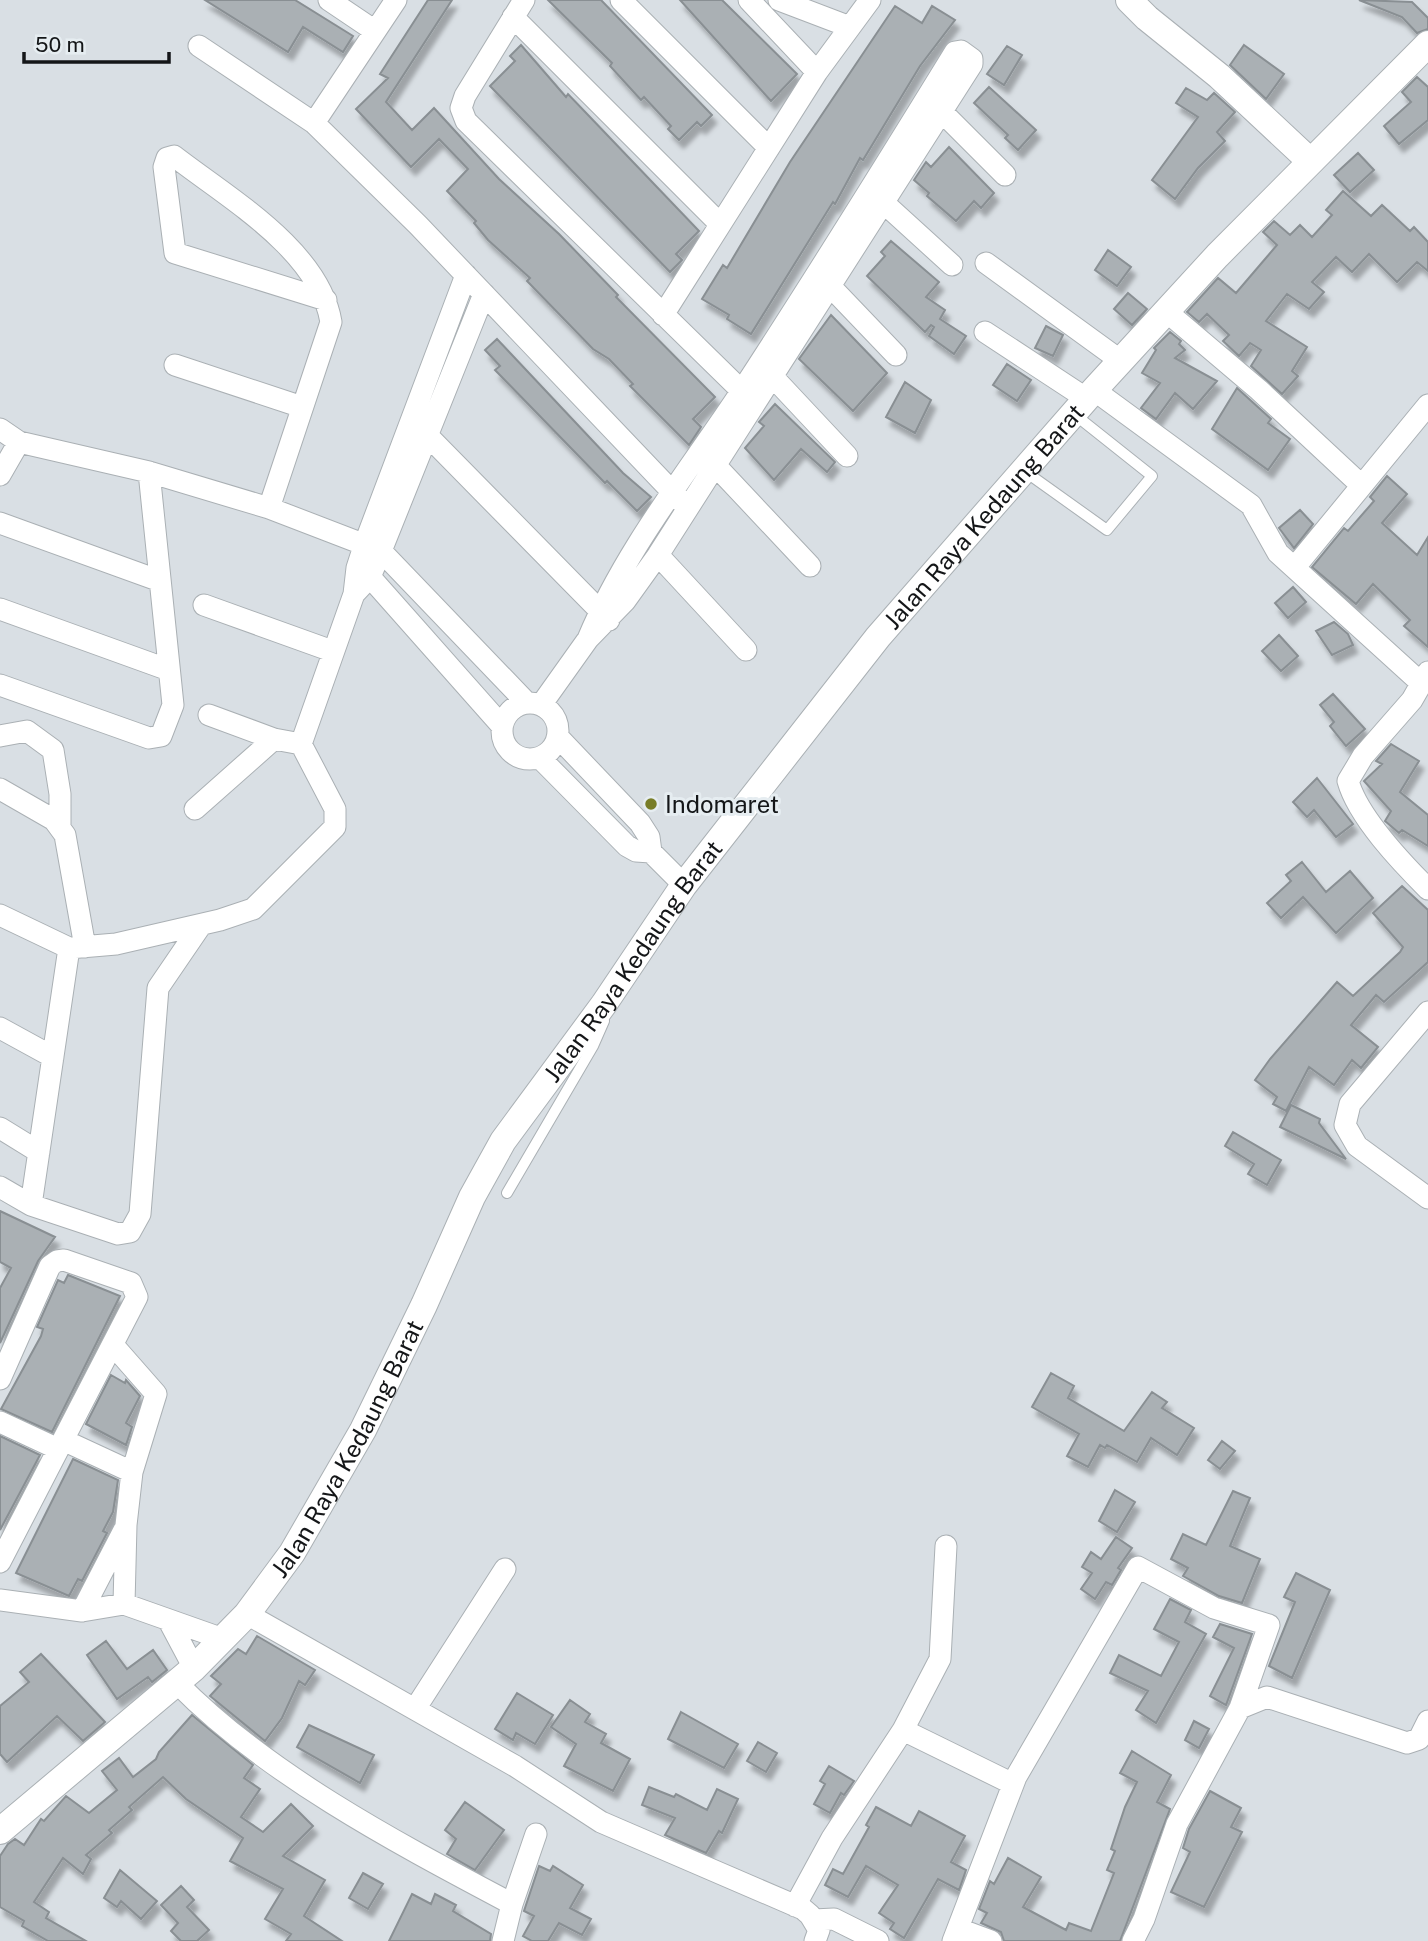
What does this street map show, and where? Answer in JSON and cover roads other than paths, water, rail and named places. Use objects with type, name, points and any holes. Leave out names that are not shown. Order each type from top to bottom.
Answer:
[{"type":"street","points":[[329,0],[375,32]]},
{"type":"street","points":[[314,123],[396,0]]},
{"type":"street","points":[[621,0],[768,148]]},
{"type":"street","points":[[749,0],[817,72]]},
{"type":"street","points":[[779,0],[850,27]]},
{"type":"street","points":[[663,315],[817,72],[870,0]]},
{"type":"street","points":[[1129,0],[1147,18],[1219,76],[1310,161]]},
{"type":"street","points":[[719,223],[519,9],[465,96],[461,108],[466,121],[748,397]]},
{"type":"street","name":"Jalan Raya Kedaung Barat","points":[[0,1831],[186,1675],[247,1614],[292,1553],[363,1430],[472,1197],[503,1142],[604,1004],[684,885],[878,637],[1121,361],[1310,161],[1428,44]]},
{"type":"street","points":[[199,46],[314,123],[466,275],[679,500]]},
{"type":"street","points":[[558,737],[548,754],[530,760],[512,753],[502,736],[502,726],[515,707],[534,704],[604,616],[679,500],[748,397],[876,196],[941,111],[973,61],[959,50],[876,196],[830,286],[772,376],[748,397],[715,465],[679,500],[658,555],[604,616]]},
{"type":"street","points":[[941,111],[1005,174]]},
{"type":"street","points":[[269,508],[331,322],[326,300],[302,264],[280,238],[174,156],[167,159],[164,167],[175,253],[326,300]]},
{"type":"street","points":[[876,196],[952,265]]},
{"type":"street","points":[[986,263],[1121,361]]},
{"type":"street","points":[[0,915],[77,948],[116,944],[218,921],[253,909],[335,827],[335,809],[301,744],[332,651],[373,547],[466,275]]},
{"type":"street","points":[[830,286],[896,355]]},
{"type":"street","points":[[373,547],[427,435],[484,295]]},
{"type":"street","points":[[1167,313],[1259,390],[1361,485]]},
{"type":"street","points":[[985,332],[1085,401],[1251,505],[1278,553],[1424,677],[1412,700],[1363,756],[1348,781],[1350,792],[1372,824],[1428,888]]},
{"type":"street","points":[[175,365],[302,408]]},
{"type":"street","points":[[772,376],[847,456]]},
{"type":"street","points":[[1295,567],[1428,405]]},
{"type":"street","points":[[0,429],[19,442],[149,472],[269,508],[373,547],[413,583],[534,704],[555,718],[558,737],[640,823],[649,837],[651,852],[684,885]]},
{"type":"street","points":[[427,435],[604,616]]},
{"type":"street","points":[[0,475],[19,442]]},
{"type":"street","points":[[715,465],[810,566]]},
{"type":"street","points":[[0,685],[149,738],[161,736],[173,705],[149,472]]},
{"type":"street","points":[[0,523],[160,581]]},
{"type":"street","points":[[658,555],[746,650]]},
{"type":"street","points":[[363,573],[502,726]]},
{"type":"street","points":[[394,605],[413,583]]},
{"type":"street","points":[[204,606],[332,651]]},
{"type":"street","points":[[0,609],[169,670]]},
{"type":"street","points":[[209,715],[274,739],[301,744]]},
{"type":"street","points":[[0,736],[27,732],[53,750],[60,794],[60,826],[67,840],[77,948],[53,1057],[31,1205]]},
{"type":"street","points":[[195,809],[274,739]]},
{"type":"street","points":[[540,758],[627,846],[636,851],[651,852]]},
{"type":"street","points":[[0,789],[60,826]]},
{"type":"street","points":[[0,1188],[31,1205],[118,1234],[130,1232],[140,1213],[158,988],[218,921]]},
{"type":"street","points":[[1428,1012],[1350,1104],[1345,1125],[1357,1146],[1428,1198]]},
{"type":"street","points":[[0,1028],[53,1057]]},
{"type":"street","points":[[0,1128],[39,1152]]},
{"type":"street","points":[[0,1379],[50,1266],[57,1261],[64,1260],[131,1283],[135,1288],[137,1297],[113,1346],[0,1562]]},
{"type":"street","points":[[113,1346],[156,1394],[132,1472],[126,1525],[124,1604]]},
{"type":"street","points":[[0,1422],[132,1472]]},
{"type":"street","points":[[82,1611],[126,1525]]},
{"type":"street","points":[[795,1906],[832,1838],[902,1730],[940,1659],[946,1546]]},
{"type":"street","points":[[990,1941],[956,1935],[1013,1784],[1092,1642],[1138,1567],[1214,1608],[1269,1625],[1240,1708],[1177,1824],[1144,1919],[1133,1941]]},
{"type":"street","points":[[415,1709],[505,1569]]},
{"type":"street","points":[[0,1600],[82,1611],[124,1604],[223,1639]]},
{"type":"street","points":[[247,1614],[515,1766],[601,1822],[795,1906],[814,1930],[834,1919],[878,1941]]},
{"type":"street","points":[[169,1621],[186,1675],[235,1736],[379,1832],[512,1904]]},
{"type":"street","points":[[1240,1708],[1267,1697],[1407,1743],[1419,1740],[1428,1720]]},
{"type":"street","points":[[902,1730],[1013,1784]]},
{"type":"street","points":[[503,1941],[512,1904],[536,1834]]},
{"type":"lane","points":[[1023,470],[1107,530],[1152,476],[1085,401]]},
{"type":"lane","points":[[507,1193],[593,1046],[604,1021],[604,1004]]},
{"type":"place","name":"Indomaret","points":[[651,804]]}]
